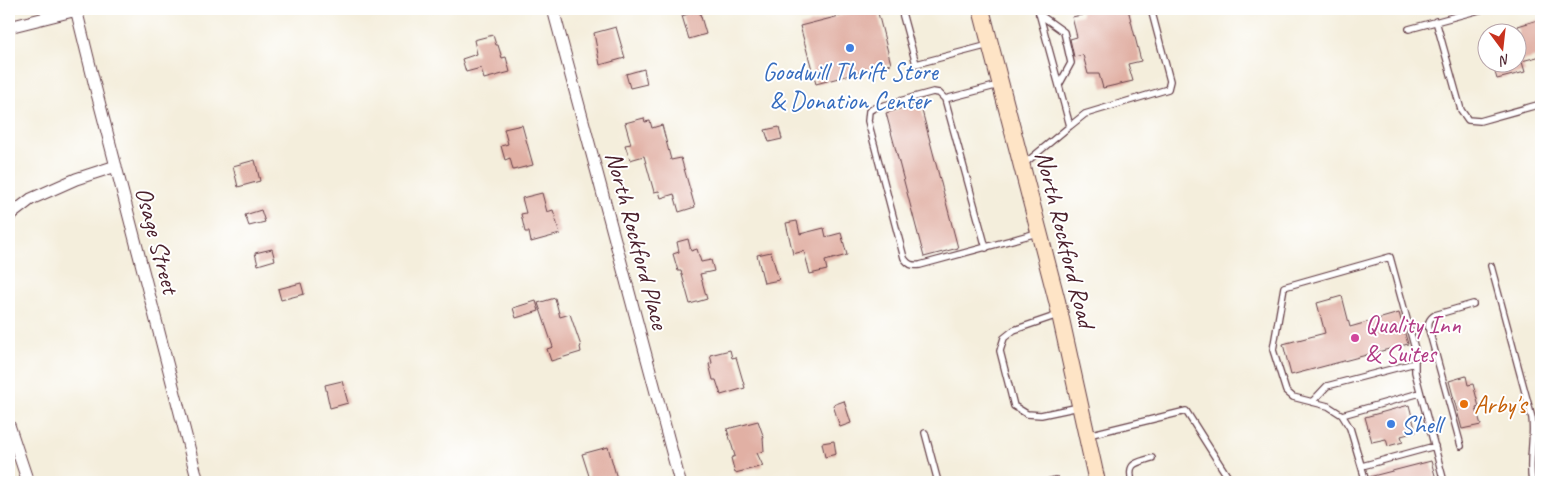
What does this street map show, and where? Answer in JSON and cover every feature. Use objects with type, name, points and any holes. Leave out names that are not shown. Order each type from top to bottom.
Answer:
[{"type":"street","points":[[9,27],[77,9]]},
{"type":"street","name":"Osage Street","points":[[77,9],[198,482]]},
{"type":"street","name":"North Rockford Place","points":[[553,9],[680,482]]},
{"type":"street","name":"North Rockford Road","points":[[981,9],[1060,315],[1097,482]]},
{"type":"street","points":[[9,216],[32,199],[76,179],[116,166]]},
{"type":"street","points":[[9,425],[28,482]]},
{"type":"lane","points":[[901,9],[916,64],[991,44]]},
{"type":"lane","points":[[1022,165],[1085,114],[1168,90],[1170,81],[1151,9]]},
{"type":"lane","points":[[1410,29],[1483,9]]},
{"type":"lane","points":[[1039,11],[1070,126]]},
{"type":"lane","points":[[1039,11],[1064,32],[1071,63],[1059,85]]},
{"type":"lane","points":[[1436,21],[1461,110],[1468,120],[1480,121],[1541,104]]},
{"type":"lane","points":[[945,99],[1001,85]]},
{"type":"lane","points":[[986,248],[945,99],[939,93],[933,92],[869,111],[868,116],[904,258],[907,263],[913,266],[920,265],[986,248],[1039,232]]},
{"type":"lane","points":[[1366,482],[1350,428],[1342,416],[1328,406],[1293,397],[1286,390],[1274,350],[1284,287],[1390,257],[1415,349],[1415,372],[1444,482]]},
{"type":"lane","points":[[1491,266],[1532,418],[1534,431],[1530,471],[1532,482]]},
{"type":"lane","points":[[1461,446],[1428,322],[1435,315],[1472,304]]},
{"type":"lane","points":[[1060,315],[1014,330],[1004,338],[1000,351],[1014,406],[1027,414],[1040,415],[1081,407]]},
{"type":"lane","points":[[1312,402],[1327,386],[1415,363]]},
{"type":"lane","points":[[1342,416],[1420,393]]},
{"type":"lane","points":[[1087,435],[1186,411],[1231,482]]},
{"type":"lane","points":[[925,433],[938,482]]},
{"type":"lane","points":[[1362,466],[1434,446]]},
{"type":"lane","points":[[1132,482],[1130,473],[1134,463],[1152,458]]},
{"type":"lane","points":[[1048,482],[1056,480],[1057,482]]},
{"type":"building","points":[[867,9],[877,9],[891,64],[816,84],[800,26]]},
{"type":"building","points":[[1081,9],[1128,9],[1141,61],[1128,64],[1133,81],[1103,88],[1099,74],[1088,74],[1083,55],[1074,57],[1070,39],[1077,37],[1072,17],[1082,15]]},
{"type":"building","points":[[699,10],[706,34],[689,39],[682,16]]},
{"type":"building","points":[[1541,19],[1541,56],[1528,59],[1528,23]]},
{"type":"building","points":[[616,27],[625,58],[600,65],[594,33]]},
{"type":"building","points":[[493,35],[502,58],[506,57],[510,72],[484,79],[481,68],[466,72],[462,59],[477,54],[474,40]]},
{"type":"building","points":[[644,69],[647,84],[630,88],[626,74]]},
{"type":"building","points":[[1495,72],[1525,72],[1497,79]]},
{"type":"building","points":[[920,103],[958,248],[924,257],[886,113]]},
{"type":"building","points":[[644,118],[645,122],[650,121],[652,128],[662,125],[671,160],[681,158],[695,207],[679,212],[674,194],[661,198],[659,191],[654,192],[644,156],[630,160],[625,145],[631,144],[625,123]]},
{"type":"building","points":[[522,125],[533,165],[513,170],[510,158],[505,160],[501,146],[508,144],[504,129]]},
{"type":"building","points":[[779,127],[782,139],[769,142],[765,130]]},
{"type":"building","points":[[255,160],[260,181],[238,187],[233,166]]},
{"type":"building","points":[[542,193],[547,212],[553,210],[560,234],[531,242],[529,232],[525,232],[521,214],[526,213],[522,198]]},
{"type":"building","points":[[261,210],[265,222],[249,226],[245,215]]},
{"type":"building","points":[[797,221],[800,234],[824,228],[826,237],[841,233],[847,255],[825,261],[827,270],[810,274],[804,251],[793,254],[786,223]]},
{"type":"building","points":[[688,239],[691,251],[697,249],[701,262],[711,260],[714,271],[700,274],[707,299],[690,304],[681,271],[678,271],[673,254],[679,252],[677,242]]},
{"type":"building","points":[[272,249],[275,260],[258,265],[255,253]]},
{"type":"building","points":[[771,252],[779,280],[764,283],[757,255]]},
{"type":"building","points":[[301,283],[304,294],[281,300],[278,289]]},
{"type":"building","name":"Quality Inn & Suites","points":[[1342,296],[1350,327],[1399,313],[1408,344],[1291,375],[1283,344],[1325,333],[1317,303]]},
{"type":"building","points":[[555,298],[560,317],[570,314],[581,346],[581,352],[551,361],[547,349],[553,347],[538,303]]},
{"type":"building","points":[[536,301],[539,311],[516,318],[513,308]]},
{"type":"building","points":[[730,350],[732,358],[736,357],[745,388],[721,395],[716,380],[713,380],[709,364],[712,363],[710,355]]},
{"type":"building","name":"Arby's","points":[[1466,376],[1468,385],[1473,384],[1479,407],[1476,408],[1481,425],[1462,429],[1449,381]]},
{"type":"building","points":[[342,381],[348,403],[330,408],[325,385]]},
{"type":"building","points":[[844,401],[851,423],[840,427],[833,405]]},
{"type":"building","name":"Shell","points":[[1409,405],[1416,432],[1401,436],[1403,442],[1388,446],[1386,439],[1372,442],[1365,417]]},
{"type":"building","points":[[758,421],[764,438],[764,451],[757,453],[763,466],[735,473],[731,458],[735,456],[727,429]]},
{"type":"building","points":[[834,441],[836,454],[825,457],[822,443]]},
{"type":"building","points":[[608,447],[618,482],[591,482],[582,454]]},
{"type":"building","name":"Shell","points":[[1431,461],[1436,479],[1423,482],[1371,482],[1369,477]]},
{"type":"place","name":"Goodwill Thrift Store & Donation Center","points":[[850,48]]},
{"type":"place","name":"Quality Inn & Suites","points":[[1355,338]]},
{"type":"place","name":"Arby's","points":[[1464,404]]},
{"type":"place","name":"Shell","points":[[1391,424]]}]
